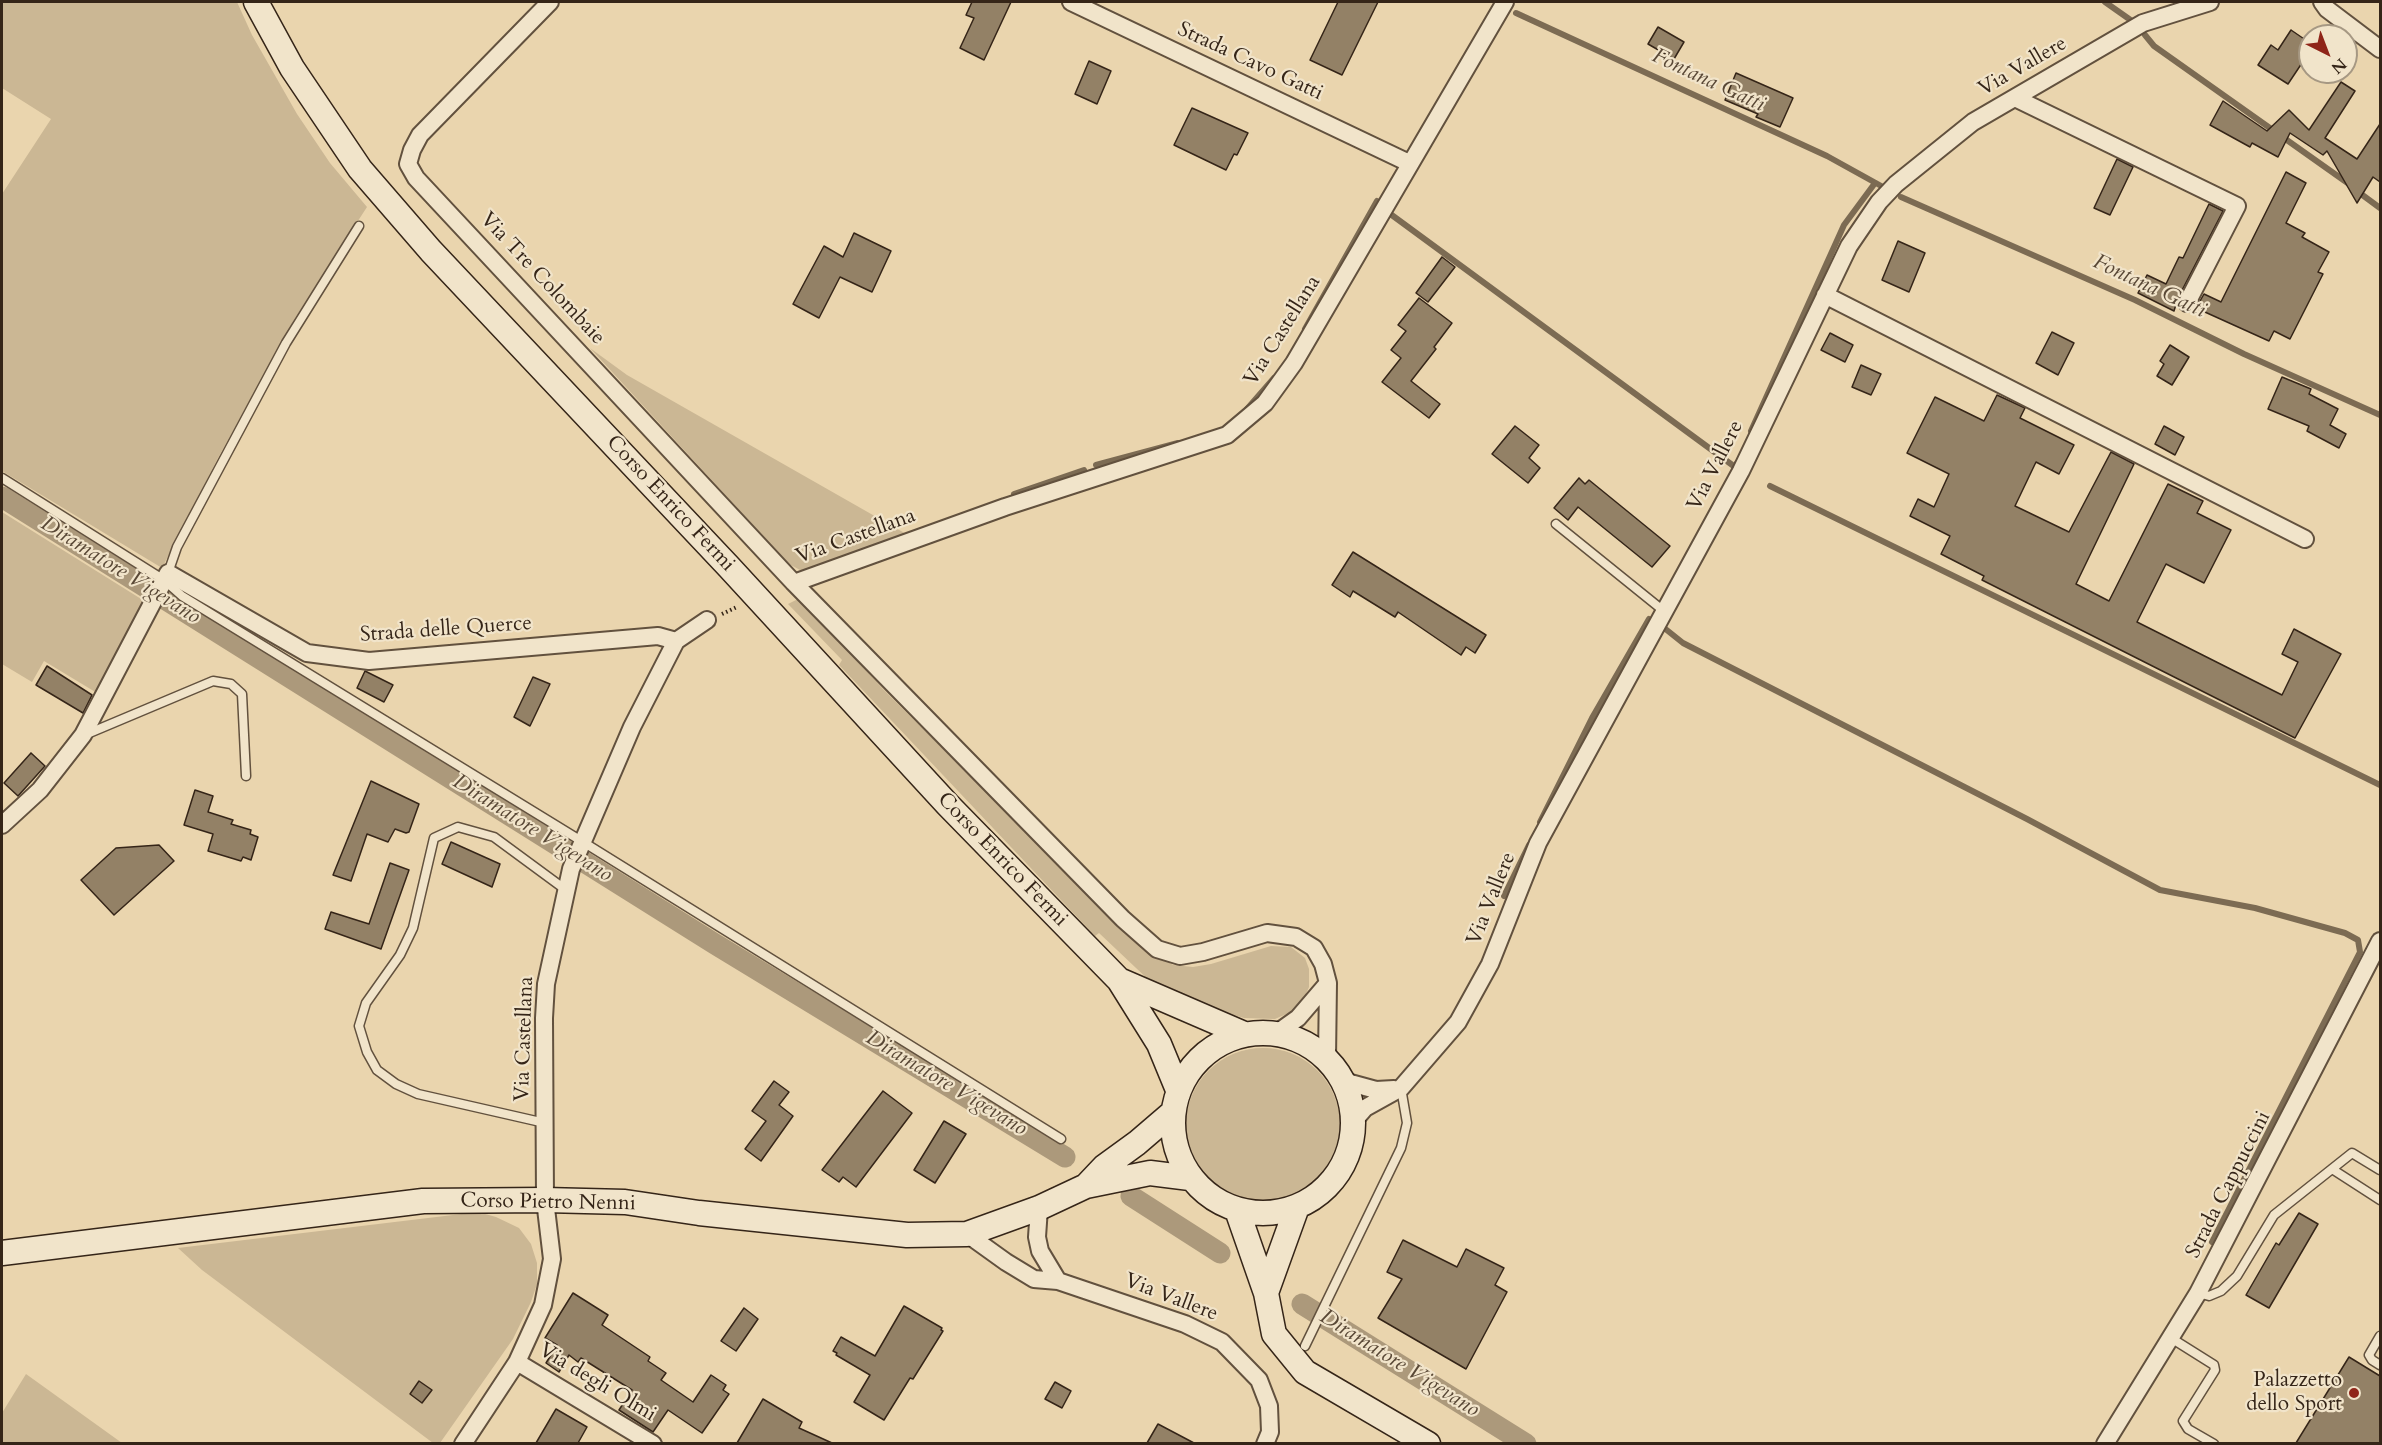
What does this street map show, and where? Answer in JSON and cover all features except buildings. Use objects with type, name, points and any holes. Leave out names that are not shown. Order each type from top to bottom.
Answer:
[{"type":"main road","name":"Corso Enrico Fermi","points":[[256,2],[292,68],[360,169],[431,251],[729,567],[948,806],[1119,980],[1159,1044],[1175,1102]]},
{"type":"main road","name":"Corso Enrico Fermi","points":[[1119,980],[1244,1034]]},
{"type":"main road","points":[[1244,1034],[1277,1034],[1302,1041],[1327,1058],[1343,1081],[1350,1101],[1353,1122],[1350,1148],[1338,1172],[1320,1192],[1298,1206],[1268,1214],[1237,1210],[1211,1198],[1190,1178],[1175,1147],[1175,1102],[1189,1071],[1204,1054],[1223,1041],[1244,1034]]},
{"type":"main road","name":"Corso Pietro Nenni","points":[[1086,1186],[1104,1167],[1137,1143],[1175,1102]]},
{"type":"main road","name":"Corso Pietro Nenni","points":[[2,1253],[423,1201],[625,1202],[699,1213],[907,1234],[967,1234],[1039,1208],[1086,1186],[1150,1173],[1190,1178]]},
{"type":"main road","points":[[1266,1293],[1298,1206]]},
{"type":"main road","points":[[1237,1210],[1266,1293],[1274,1334],[1305,1372],[1428,1443]]},
{"type":"street","name":"Via Tre Colombaie","points":[[550,2],[420,135],[408,164],[428,192],[794,583]]},
{"type":"street","name":"Strada Cavo Gatti","points":[[1071,2],[1409,163]]},
{"type":"street","name":"Via Castellana","points":[[794,583],[1005,507],[1227,435],[1265,403],[1294,363],[1505,2]]},
{"type":"street","name":"Via Vallere","points":[[1353,1122],[1365,1108],[1401,1088],[1458,1022],[1485,973],[1538,843],[1741,471],[1849,246],[1879,202],[1896,184],[1973,122],[2143,23],[2210,2]]},
{"type":"street","points":[[2322,2],[2327,9],[2380,49]]},
{"type":"street","points":[[2014,98],[2237,206],[2187,303]]},
{"type":"street","points":[[1825,295],[2305,539]]},
{"type":"street","points":[[2,825],[40,790],[83,735],[165,579]]},
{"type":"street","name":"Strada delle Querce","points":[[165,579],[307,652],[369,661],[658,636],[676,640]]},
{"type":"street","points":[[794,583],[1123,919],[1157,949],[1180,956],[1203,952],[1267,933],[1296,937],[1314,948],[1323,964],[1328,983],[1327,1058]]},
{"type":"street","points":[[676,640],[707,620]]},
{"type":"street","name":"Via Castellana","points":[[463,1443],[517,1362],[543,1305],[552,1259],[545,1200],[544,1018],[546,984],[571,869],[632,728],[676,640]]},
{"type":"street","name":"Strada Cappuccini","points":[[2105,1443],[2198,1293],[2380,942]]},
{"type":"street","points":[[1277,1034],[1298,1018],[1328,983]]},
{"type":"street","points":[[1343,1081],[1376,1090],[1401,1088]]},
{"type":"street","points":[[1039,1208],[1036,1237],[1040,1251],[1059,1281]]},
{"type":"street","name":"Via Vallere","points":[[967,1234],[1034,1279],[1059,1281],[1185,1324],[1222,1342],[1259,1380],[1269,1406],[1269,1432],[1265,1443]]},
{"type":"street","name":"Via degli Olmi","points":[[517,1362],[653,1443]]},
{"type":"lane","points":[[165,579],[177,547],[286,343],[358,226]]},
{"type":"lane","points":[[2,478],[165,579],[182,596],[1061,1139]]},
{"type":"lane","points":[[1556,524],[1665,612]]},
{"type":"lane","points":[[83,735],[213,681],[231,684],[242,694],[246,776]]},
{"type":"lane","points":[[545,1123],[418,1094],[396,1084],[377,1070],[367,1052],[358,1026],[366,1003],[400,955],[413,928],[434,838],[458,827],[494,837],[566,890]]},
{"type":"lane","points":[[1305,1347],[1401,1148],[1407,1123],[1401,1088]]},
{"type":"lane","points":[[2198,1293],[2209,1296],[2221,1291],[2237,1276],[2274,1215],[2352,1153],[2380,1170]]},
{"type":"lane","points":[[2332,1169],[2380,1200]]},
{"type":"lane","points":[[2380,1336],[2369,1355],[2380,1365]]},
{"type":"lane","points":[[2171,1338],[2214,1365],[2215,1370],[2183,1421],[2188,1429],[2214,1443]]},
{"type":"shaded area","points":[[2,2],[237,2],[252,35],[297,114],[330,163],[367,207],[295,318],[218,458],[162,568],[2,471],[2,194],[51,119],[2,88]]},
{"type":"shaded area","points":[[590,348],[627,375],[908,535],[808,570],[800,570],[789,564]]},
{"type":"shaded area","points":[[2,512],[146,602],[97,693],[44,661],[32,682],[2,664]]},
{"type":"shaded area","points":[[798,599],[802,600],[883,689],[1135,942],[1173,965],[1193,967],[1271,946],[1291,947],[1305,958],[1309,969],[1309,987],[1302,1003],[1291,1012],[1275,1019],[1244,1018],[1179,999],[1154,985],[1099,933],[1095,936],[839,665],[842,660],[788,604]]},
{"type":"shaded area","points":[[1263,1048],[1292,1054],[1306,1061],[1317,1071],[1327,1082],[1334,1096],[1340,1125],[1334,1154],[1327,1168],[1317,1179],[1306,1189],[1292,1196],[1263,1202],[1234,1196],[1220,1189],[1209,1179],[1199,1168],[1192,1154],[1186,1125],[1192,1096],[1199,1082],[1209,1071],[1220,1061],[1234,1054]]},
{"type":"shaded area","points":[[478,1212],[496,1217],[519,1228],[531,1244],[537,1263],[537,1284],[513,1339],[440,1443],[433,1443],[202,1270],[178,1248]]},
{"type":"shaded area","points":[[26,1374],[122,1443],[2,1443],[2,1413]]},
{"type":"waterway","points":[[2105,2],[2132,21]]},
{"type":"waterway","name":"Fontana Gatti","points":[[1516,13],[1827,156],[1883,187]]},
{"type":"waterway","points":[[2145,35],[2154,46],[2349,184]]},
{"type":"waterway","points":[[1751,431],[1844,225],[1875,183]]},
{"type":"waterway","points":[[2357,191],[2380,208]]},
{"type":"waterway","name":"Fontana Gatti","points":[[1901,197],[2135,300],[2244,354],[2380,415]]},
{"type":"waterway","points":[[1305,329],[1377,201]]},
{"type":"waterway","points":[[1389,213],[1735,467],[1737,463]]},
{"type":"waterway","points":[[1247,409],[1274,378]]},
{"type":"waterway","points":[[1096,465],[1178,443]]},
{"type":"waterway","points":[[1014,494],[1084,470]]},
{"type":"waterway","points":[[1770,486],[2380,785]]},
{"type":"waterway","name":"Diramatore Vigevano","points":[[2,497],[715,944],[1065,1157]]},
{"type":"waterway","points":[[1540,822],[1592,718],[1649,619]]},
{"type":"waterway","points":[[1663,627],[1683,643],[2027,819],[2160,890],[2255,908],[2345,933],[2358,940],[2360,952],[2212,1242]]},
{"type":"waterway","points":[[1504,896],[1529,845]]},
{"type":"waterway","name":"Diramatore Vigevano","points":[[1131,1196],[1220,1253]]},
{"type":"waterway","name":"Diramatore Vigevano","points":[[1302,1304],[1526,1444]]},
{"type":"place","name":"Palazzetto dello Sport","points":[[2354,1393]]}]
